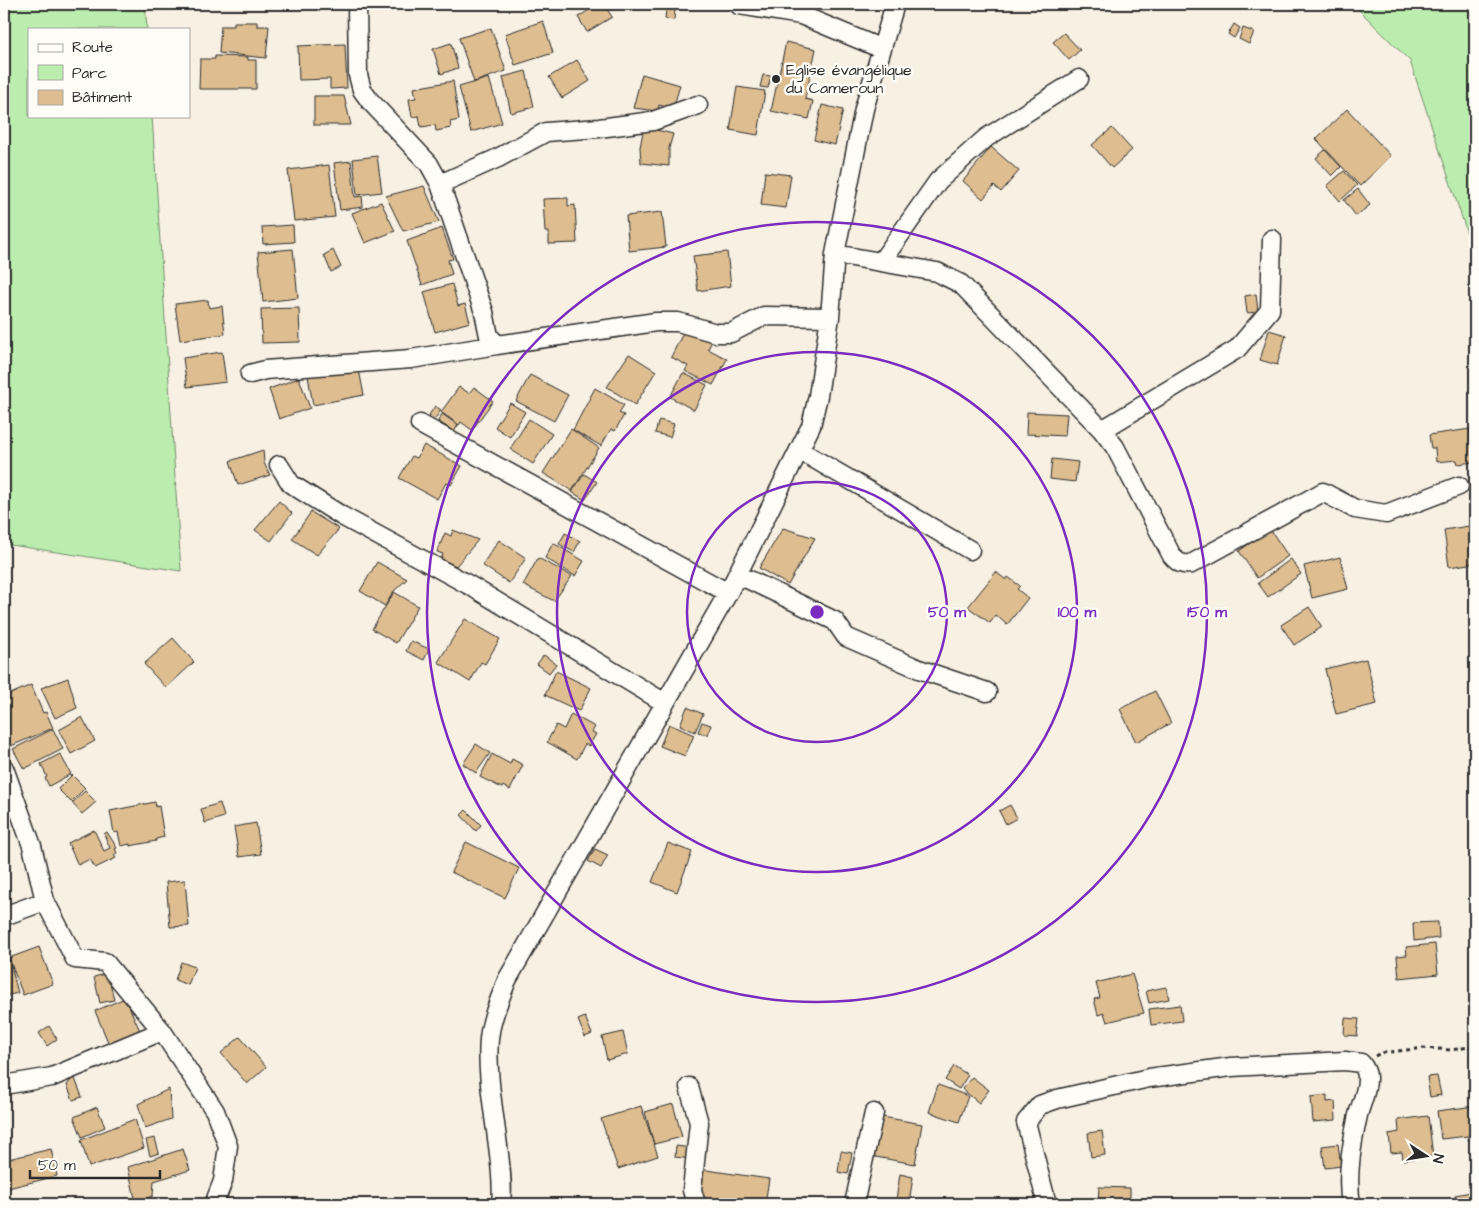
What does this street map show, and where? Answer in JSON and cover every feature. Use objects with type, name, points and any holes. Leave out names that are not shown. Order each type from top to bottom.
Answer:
[{"type":"street","points":[[357,4],[358,76],[362,90],[429,164],[440,184],[484,312],[489,336],[497,345]]},
{"type":"street","points":[[501,1204],[502,1174],[490,1068],[489,1038],[496,1009],[507,980],[728,593],[811,426],[818,396],[830,317],[835,254],[864,109],[895,4]]},
{"type":"street","points":[[739,5],[801,15],[882,49]]},
{"type":"street","points":[[881,262],[938,181],[986,138],[1080,78]]},
{"type":"street","points":[[440,184],[498,158],[546,132],[653,122],[698,105]]},
{"type":"street","points":[[1102,430],[1237,348],[1270,310],[1272,239]]},
{"type":"street","points":[[835,254],[937,272],[961,284],[1102,430],[1115,448],[1172,556],[1178,562],[1185,565],[1191,564],[1323,492],[1355,509],[1386,514],[1459,486]]},
{"type":"street","points":[[250,374],[265,370],[411,359],[656,322],[678,322],[716,333],[731,333],[764,316],[830,317]]},
{"type":"street","points":[[420,424],[728,593]]},
{"type":"street","points":[[799,450],[970,550]]},
{"type":"street","points":[[280,465],[291,484],[298,489],[342,516],[469,585],[665,703]]},
{"type":"street","points":[[738,574],[835,621],[846,637],[919,669],[987,692]]},
{"type":"street","points":[[4,768],[32,846],[45,901],[75,960],[105,962],[162,1031],[215,1111],[228,1146],[223,1181],[214,1204]]},
{"type":"street","points":[[4,916],[45,901]]},
{"type":"street","points":[[4,1084],[52,1077],[162,1031]]},
{"type":"street","points":[[1047,1204],[1026,1122],[1040,1105],[1057,1099],[1140,1080],[1197,1071],[1231,1067],[1345,1061],[1361,1063],[1366,1069],[1367,1078],[1356,1125],[1352,1157],[1349,1189],[1352,1204]]},
{"type":"street","points":[[689,1087],[698,1123],[692,1190],[696,1204]]},
{"type":"street","points":[[854,1204],[874,1113]]},
{"type":"path","points":[[1361,1063],[1381,1053],[1424,1048],[1451,1050],[1475,1046]]},
{"type":"green space","points":[[4,4],[145,4],[147,28],[28,28],[28,118],[152,118],[181,571],[4,544]]},
{"type":"green space","points":[[1353,4],[1475,4],[1475,257],[1410,61]]},
{"type":"building","points":[[599,4],[604,4],[612,17],[587,32],[578,17]]},
{"type":"building","points":[[666,9],[675,10],[674,20],[665,19]]},
{"type":"building","points":[[543,21],[553,53],[515,65],[505,34]]},
{"type":"building","points":[[234,22],[257,22],[257,26],[269,26],[266,58],[219,53],[221,26],[234,26]]},
{"type":"building","points":[[1234,24],[1240,28],[1234,38],[1228,34]]},
{"type":"building","points":[[491,28],[506,71],[474,82],[459,38]]},
{"type":"building","points":[[1243,28],[1254,32],[1249,44],[1239,39]]},
{"type":"building","points":[[1064,33],[1080,50],[1069,60],[1053,42]]},
{"type":"building","points":[[786,42],[816,49],[805,99],[813,101],[809,119],[771,111]]},
{"type":"building","points":[[451,43],[458,68],[441,74],[433,49]]},
{"type":"building","points":[[345,44],[347,88],[330,89],[330,79],[299,80],[298,46]]},
{"type":"building","points":[[215,56],[248,57],[248,60],[256,60],[256,89],[199,89],[200,59],[215,59]]},
{"type":"building","points":[[577,60],[590,81],[562,98],[549,77]]},
{"type":"building","points":[[526,71],[534,107],[511,113],[503,77]]},
{"type":"building","points":[[642,74],[680,85],[673,109],[659,105],[658,111],[633,108]]},
{"type":"building","points":[[763,75],[771,76],[768,88],[760,87]]},
{"type":"building","points":[[489,78],[502,123],[471,132],[459,87]]},
{"type":"building","points":[[453,81],[459,120],[450,122],[451,128],[436,131],[435,125],[421,127],[419,116],[412,117],[409,99],[416,98],[414,88]]},
{"type":"building","points":[[737,87],[765,91],[758,135],[730,130]]},
{"type":"building","points":[[314,96],[344,96],[351,125],[314,125]]},
{"type":"building","points":[[822,105],[843,110],[835,145],[814,140]]},
{"type":"building","points":[[1347,109],[1391,156],[1360,186],[1316,139]]},
{"type":"building","points":[[644,127],[673,134],[669,148],[669,166],[641,163],[640,147]]},
{"type":"building","points":[[1112,128],[1132,150],[1112,168],[1092,145]]},
{"type":"building","points":[[991,147],[1019,171],[1001,192],[994,186],[983,199],[963,181]]},
{"type":"building","points":[[1325,150],[1341,167],[1332,176],[1316,158]]},
{"type":"building","points":[[377,156],[382,192],[357,195],[353,159]]},
{"type":"building","points":[[351,161],[355,197],[362,196],[363,207],[340,210],[334,163]]},
{"type":"building","points":[[329,165],[335,217],[294,221],[288,170]]},
{"type":"building","points":[[1344,171],[1357,185],[1340,201],[1327,186]]},
{"type":"building","points":[[765,172],[791,175],[786,208],[761,205]]},
{"type":"building","points":[[424,186],[439,222],[403,231],[386,196]]},
{"type":"building","points":[[1358,189],[1370,205],[1356,216],[1344,200]]},
{"type":"building","points":[[568,198],[568,206],[575,205],[577,243],[549,244],[549,232],[545,232],[543,199]]},
{"type":"building","points":[[381,202],[395,231],[365,243],[352,213]]},
{"type":"building","points":[[662,212],[666,247],[629,251],[626,216]]},
{"type":"building","points":[[293,225],[294,242],[263,244],[262,227]]},
{"type":"building","points":[[442,228],[453,259],[448,260],[452,274],[422,285],[407,241]]},
{"type":"building","points":[[293,249],[298,298],[263,302],[258,252]]},
{"type":"building","points":[[333,250],[341,267],[331,272],[324,255]]},
{"type":"building","points":[[727,252],[731,286],[698,291],[693,256]]},
{"type":"building","points":[[452,284],[458,306],[465,304],[470,322],[435,332],[424,292]]},
{"type":"building","points":[[1256,294],[1258,312],[1247,313],[1245,296]]},
{"type":"building","points":[[208,300],[209,308],[222,306],[225,334],[180,340],[175,304]]},
{"type":"building","points":[[299,308],[300,342],[262,343],[261,309]]},
{"type":"building","points":[[686,327],[712,341],[708,349],[727,359],[713,385],[685,371],[688,366],[671,357]]},
{"type":"building","points":[[1269,330],[1286,335],[1277,365],[1260,360]]},
{"type":"building","points":[[222,352],[226,382],[187,387],[183,358]]},
{"type":"building","points":[[629,354],[656,371],[635,405],[607,387]]},
{"type":"building","points":[[358,365],[364,395],[313,405],[308,376]]},
{"type":"building","points":[[683,373],[707,385],[694,410],[670,397]]},
{"type":"building","points":[[530,375],[568,395],[554,421],[516,401]]},
{"type":"building","points":[[299,378],[310,408],[279,419],[269,389]]},
{"type":"building","points":[[459,387],[469,393],[474,387],[493,401],[472,430],[461,422],[459,425],[441,412]]},
{"type":"building","points":[[595,388],[624,405],[619,413],[624,415],[615,431],[611,429],[601,446],[573,430]]},
{"type":"building","points":[[510,403],[525,412],[510,437],[495,427]]},
{"type":"building","points":[[435,406],[441,410],[435,419],[429,415]]},
{"type":"building","points":[[1027,412],[1067,414],[1065,436],[1026,434]]},
{"type":"building","points":[[442,414],[458,425],[454,432],[438,421]]},
{"type":"building","points":[[529,419],[552,434],[533,464],[510,449]]},
{"type":"building","points":[[659,420],[674,424],[670,437],[655,433]]},
{"type":"building","points":[[571,429],[599,448],[572,491],[543,473]]},
{"type":"building","points":[[1470,429],[1474,462],[1458,464],[1457,460],[1436,462],[1435,448],[1431,448],[1429,435]]},
{"type":"building","points":[[424,445],[462,466],[451,485],[446,483],[437,499],[399,478],[412,456],[417,458]]},
{"type":"building","points":[[263,450],[264,463],[270,475],[238,485],[230,461]]},
{"type":"building","points":[[1052,459],[1078,462],[1075,482],[1050,479]]},
{"type":"building","points":[[584,474],[597,482],[585,500],[572,492]]},
{"type":"building","points":[[279,501],[292,513],[271,541],[255,530]]},
{"type":"building","points":[[311,512],[339,529],[317,555],[292,539]]},
{"type":"building","points":[[1475,525],[1475,563],[1449,567],[1444,530]]},
{"type":"building","points":[[783,528],[815,538],[788,585],[759,568]]},
{"type":"building","points":[[1270,529],[1288,556],[1257,578],[1239,551]]},
{"type":"building","points":[[453,530],[478,540],[456,566],[441,559],[443,554],[437,552],[445,533],[451,536]]},
{"type":"building","points":[[565,533],[580,541],[574,552],[559,544]]},
{"type":"building","points":[[499,540],[526,558],[509,583],[482,565]]},
{"type":"building","points":[[553,543],[584,561],[575,576],[545,558]]},
{"type":"building","points":[[1340,557],[1348,589],[1312,598],[1304,566]]},
{"type":"building","points":[[538,558],[572,576],[554,601],[523,585]]},
{"type":"building","points":[[1291,559],[1301,574],[1268,597],[1258,583]]},
{"type":"building","points":[[377,562],[407,579],[394,591],[385,606],[360,591]]},
{"type":"building","points":[[996,572],[1006,580],[1008,577],[1020,586],[1017,589],[1028,598],[1007,625],[996,615],[990,623],[968,607]]},
{"type":"building","points":[[394,592],[418,606],[396,643],[372,629]]},
{"type":"building","points":[[1309,607],[1322,627],[1294,645],[1281,625]]},
{"type":"building","points":[[465,619],[500,639],[485,664],[481,662],[470,682],[438,662]]},
{"type":"building","points":[[173,638],[194,662],[166,688],[144,664]]},
{"type":"building","points":[[411,641],[429,649],[424,660],[406,651]]},
{"type":"building","points":[[544,655],[556,664],[549,673],[537,664]]},
{"type":"building","points":[[1366,659],[1377,704],[1336,714],[1325,669]]},
{"type":"building","points":[[556,671],[591,688],[579,711],[545,695]]},
{"type":"building","points":[[68,678],[77,708],[55,718],[41,688]]},
{"type":"building","points":[[31,685],[43,713],[46,712],[53,728],[11,746],[4,728],[4,697]]},
{"type":"building","points":[[1155,691],[1171,723],[1136,742],[1120,709]]},
{"type":"building","points":[[687,707],[703,714],[695,732],[680,725]]},
{"type":"building","points":[[571,714],[595,727],[592,732],[596,734],[589,746],[585,744],[577,759],[547,742],[556,725],[564,729]]},
{"type":"building","points":[[82,717],[95,741],[71,754],[59,730]]},
{"type":"building","points":[[702,722],[711,725],[708,735],[698,732]]},
{"type":"building","points":[[669,724],[694,735],[685,756],[660,746]]},
{"type":"building","points":[[53,729],[63,749],[24,769],[13,749]]},
{"type":"building","points":[[476,744],[490,753],[476,773],[463,764]]},
{"type":"building","points":[[60,754],[71,774],[49,786],[41,764]]},
{"type":"building","points":[[492,754],[510,764],[512,759],[523,765],[510,790],[480,777]]},
{"type":"building","points":[[72,775],[85,788],[71,802],[58,789]]},
{"type":"building","points":[[85,791],[96,802],[82,814],[72,803]]},
{"type":"building","points":[[155,802],[156,807],[159,806],[164,837],[156,839],[156,841],[121,846],[118,832],[114,833],[110,811]]},
{"type":"building","points":[[220,803],[224,817],[205,823],[201,809]]},
{"type":"building","points":[[1010,805],[1017,818],[1006,824],[999,811]]},
{"type":"building","points":[[466,810],[481,825],[476,831],[461,815]]},
{"type":"building","points":[[256,823],[261,854],[239,857],[234,827]]},
{"type":"building","points":[[94,830],[104,851],[110,848],[104,834],[107,832],[117,848],[115,849],[117,853],[114,855],[116,858],[95,868],[90,859],[78,865],[68,843]]},
{"type":"building","points":[[466,842],[519,868],[505,898],[451,872]]},
{"type":"building","points":[[668,843],[692,852],[677,892],[652,882]]},
{"type":"building","points":[[595,849],[608,855],[601,868],[588,861]]},
{"type":"building","points":[[185,880],[189,926],[170,927],[166,882]]},
{"type":"building","points":[[1438,922],[1439,938],[1414,941],[1413,923]]},
{"type":"building","points":[[1435,944],[1438,974],[1399,978],[1397,956],[1407,955],[1406,947]]},
{"type":"building","points":[[39,947],[53,984],[23,995],[9,958]]},
{"type":"building","points":[[9,958],[18,993],[4,996],[4,960]]},
{"type":"building","points":[[181,962],[195,967],[188,985],[175,980]]},
{"type":"building","points":[[108,973],[114,1000],[100,1003],[94,977]]},
{"type":"building","points":[[1132,974],[1144,1013],[1107,1022],[1104,1013],[1098,1015],[1094,999],[1100,998],[1096,983]]},
{"type":"building","points":[[1166,987],[1169,999],[1149,1003],[1146,991]]},
{"type":"building","points":[[125,998],[142,1035],[111,1049],[95,1011]]},
{"type":"building","points":[[1180,1005],[1182,1021],[1151,1025],[1149,1009]]},
{"type":"building","points":[[585,1017],[592,1034],[585,1037],[578,1020]]},
{"type":"building","points":[[1345,1018],[1359,1019],[1357,1036],[1344,1035]]},
{"type":"building","points":[[49,1026],[57,1039],[47,1046],[39,1033]]},
{"type":"building","points":[[623,1032],[628,1054],[607,1060],[602,1037]]},
{"type":"building","points":[[240,1037],[266,1067],[247,1084],[221,1053]]},
{"type":"building","points":[[954,1066],[968,1075],[959,1089],[945,1080]]},
{"type":"building","points":[[74,1076],[82,1097],[73,1100],[67,1085]]},
{"type":"building","points":[[1437,1076],[1441,1095],[1430,1097],[1427,1077]]},
{"type":"building","points":[[972,1077],[989,1090],[979,1103],[962,1089]]},
{"type":"building","points":[[938,1085],[968,1096],[959,1122],[929,1112]]},
{"type":"building","points":[[169,1089],[171,1119],[145,1128],[138,1104]]},
{"type":"building","points":[[1327,1095],[1327,1102],[1335,1101],[1336,1120],[1313,1122],[1311,1097]]},
{"type":"building","points":[[673,1104],[682,1137],[654,1144],[645,1112]]},
{"type":"building","points":[[641,1106],[658,1156],[618,1169],[601,1119]]},
{"type":"building","points":[[1475,1106],[1475,1139],[1468,1140],[1468,1136],[1441,1139],[1437,1111]]},
{"type":"building","points":[[97,1107],[105,1127],[82,1137],[74,1117]]},
{"type":"building","points":[[877,1116],[922,1124],[915,1164],[870,1156]]},
{"type":"building","points":[[1428,1116],[1433,1156],[1403,1160],[1402,1152],[1391,1153],[1389,1134],[1399,1132],[1398,1120]]},
{"type":"building","points":[[135,1119],[144,1148],[89,1167],[81,1140]]},
{"type":"building","points":[[1102,1131],[1105,1155],[1091,1157],[1088,1133]]},
{"type":"building","points":[[155,1138],[159,1153],[150,1156],[146,1140]]},
{"type":"building","points":[[1338,1144],[1341,1166],[1325,1168],[1322,1146]]},
{"type":"building","points":[[676,1146],[692,1148],[692,1159],[675,1157]]},
{"type":"building","points":[[51,1149],[57,1176],[4,1189],[4,1160]]},
{"type":"building","points":[[183,1149],[190,1170],[154,1181],[153,1196],[136,1203],[128,1167]]},
{"type":"building","points":[[841,1151],[852,1153],[848,1174],[838,1172]]},
{"type":"building","points":[[699,1169],[769,1179],[765,1204],[708,1204],[694,1202]]},
{"type":"building","points":[[900,1174],[913,1177],[909,1203],[896,1200]]},
{"type":"building","points":[[1099,1187],[1130,1188],[1130,1204],[1098,1204]]},
{"type":"building","points":[[1471,1192],[1473,1204],[1457,1204],[1455,1195]]},
{"type":"place","name":"Eglise évangélique du Cameroun","points":[[776,79]]}]
